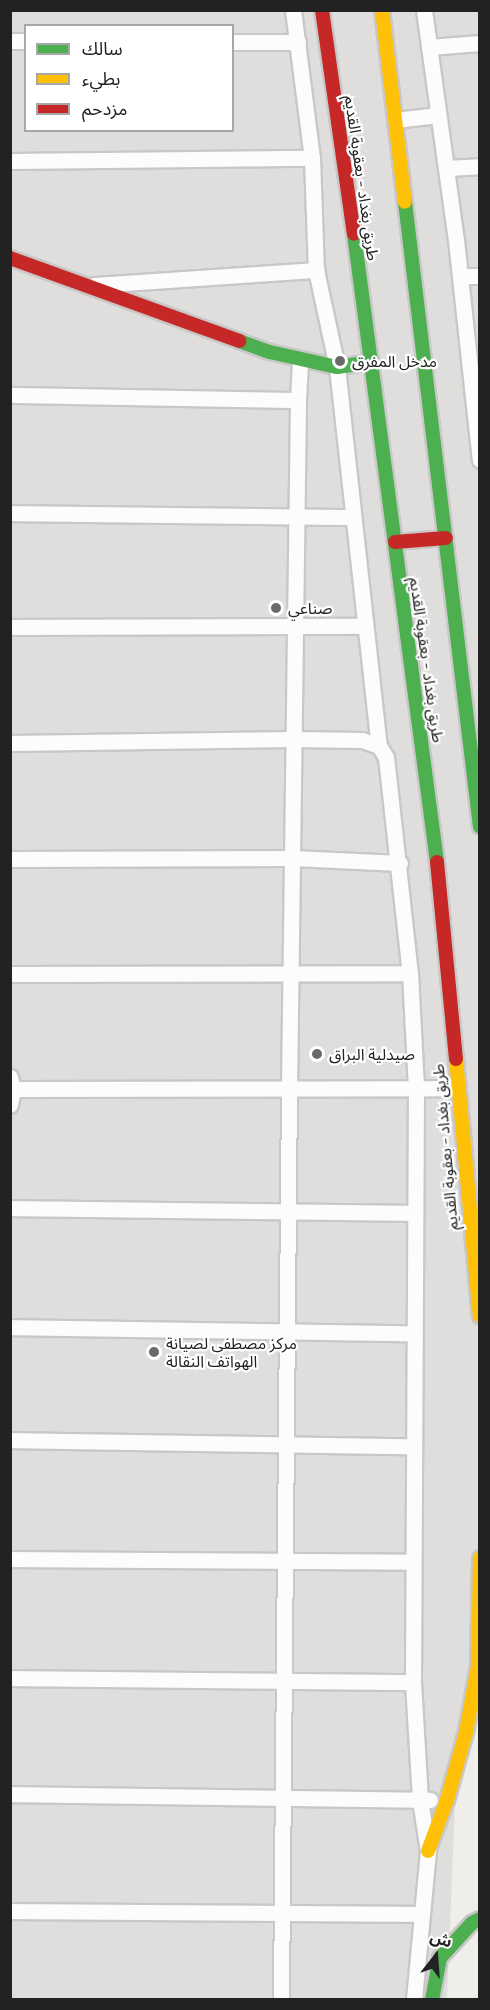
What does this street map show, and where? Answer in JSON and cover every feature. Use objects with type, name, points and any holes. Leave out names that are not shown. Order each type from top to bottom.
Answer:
[{"type":"main road","name":"طريق بغداد - بعقوبة القديم","points":[[322,10],[435,842],[456,1088],[480,1316]]},
{"type":"main road","name":"طريق بغداد - بعقوبة القديم","points":[[382,10],[446,538],[472,699],[480,828]]},
{"type":"main road","points":[[10,258],[217,335],[300,361],[337,367],[371,362]]},
{"type":"main road","points":[[395,542],[446,538]]},
{"type":"main road","points":[[428,1851],[447,1800],[466,1732],[478,1666],[480,1558]]},
{"type":"main road","points":[[432,2000],[440,1958],[472,1923],[480,1919]]},
{"type":"street","points":[[293,10],[312,158],[316,270],[337,367],[379,746],[387,758],[410,973],[416,1088],[413,1682],[420,1800],[428,1851],[414,2000]]},
{"type":"street","points":[[424,10],[476,391],[480,460]]},
{"type":"street","points":[[234,42],[298,42]]},
{"type":"street","points":[[429,47],[480,43]]},
{"type":"street","points":[[395,120],[438,115]]},
{"type":"street","points":[[10,161],[312,158]]},
{"type":"street","points":[[446,168],[480,166]]},
{"type":"street","points":[[89,286],[316,270]]},
{"type":"street","points":[[460,276],[480,276]]},
{"type":"street","points":[[281,2000],[289,1089],[300,361]]},
{"type":"street","points":[[10,395],[298,400]]},
{"type":"street","points":[[10,513],[353,517]]},
{"type":"street","points":[[10,627],[365,626]]},
{"type":"street","points":[[10,743],[294,739],[362,740],[379,746]]},
{"type":"street","points":[[10,860],[293,858],[400,863]]},
{"type":"street","points":[[10,974],[410,973]]},
{"type":"street","points":[[10,1105],[12,1083],[289,1089],[456,1088]]},
{"type":"street","points":[[10,1208],[415,1213]]},
{"type":"street","points":[[10,1327],[414,1333]]},
{"type":"street","points":[[10,1440],[414,1446]]},
{"type":"street","points":[[10,1559],[413,1562]]},
{"type":"street","points":[[10,1678],[413,1682]]},
{"type":"street","points":[[10,1794],[447,1800]]},
{"type":"street","points":[[10,1911],[422,1914]]},
{"type":"shaded area","points":[[11,11],[479,11],[480,1715],[458,1731],[447,1999],[11,2000]]},
{"type":"traffic: fast","points":[[405,202],[480,827]]},
{"type":"traffic: fast","points":[[354,234],[437,862]]},
{"type":"traffic: fast","points":[[239,341],[270,352],[337,367],[371,362]]},
{"type":"traffic: fast","points":[[432,2000],[440,1958],[472,1923],[480,1919]]},
{"type":"traffic: slow","points":[[382,10],[405,202]]},
{"type":"traffic: slow","points":[[456,1059],[480,1316]]},
{"type":"traffic: slow","points":[[428,1851],[447,1800],[466,1732],[478,1666],[480,1558]]},
{"type":"traffic: jam","points":[[322,10],[354,234]]},
{"type":"traffic: jam","points":[[10,258],[239,341]]},
{"type":"traffic: jam","points":[[395,542],[446,538]]},
{"type":"traffic: jam","points":[[437,862],[456,1059]]},
{"type":"place","name":"مدخل المفرق","points":[[340,361]]},
{"type":"place","name":"صناعي","points":[[276,608]]},
{"type":"place","name":"صيدلية البراق","points":[[317,1054]]},
{"type":"place","name":"مركز مصطفى لصيانة الهواتف النقالة","points":[[154,1352]]}]
